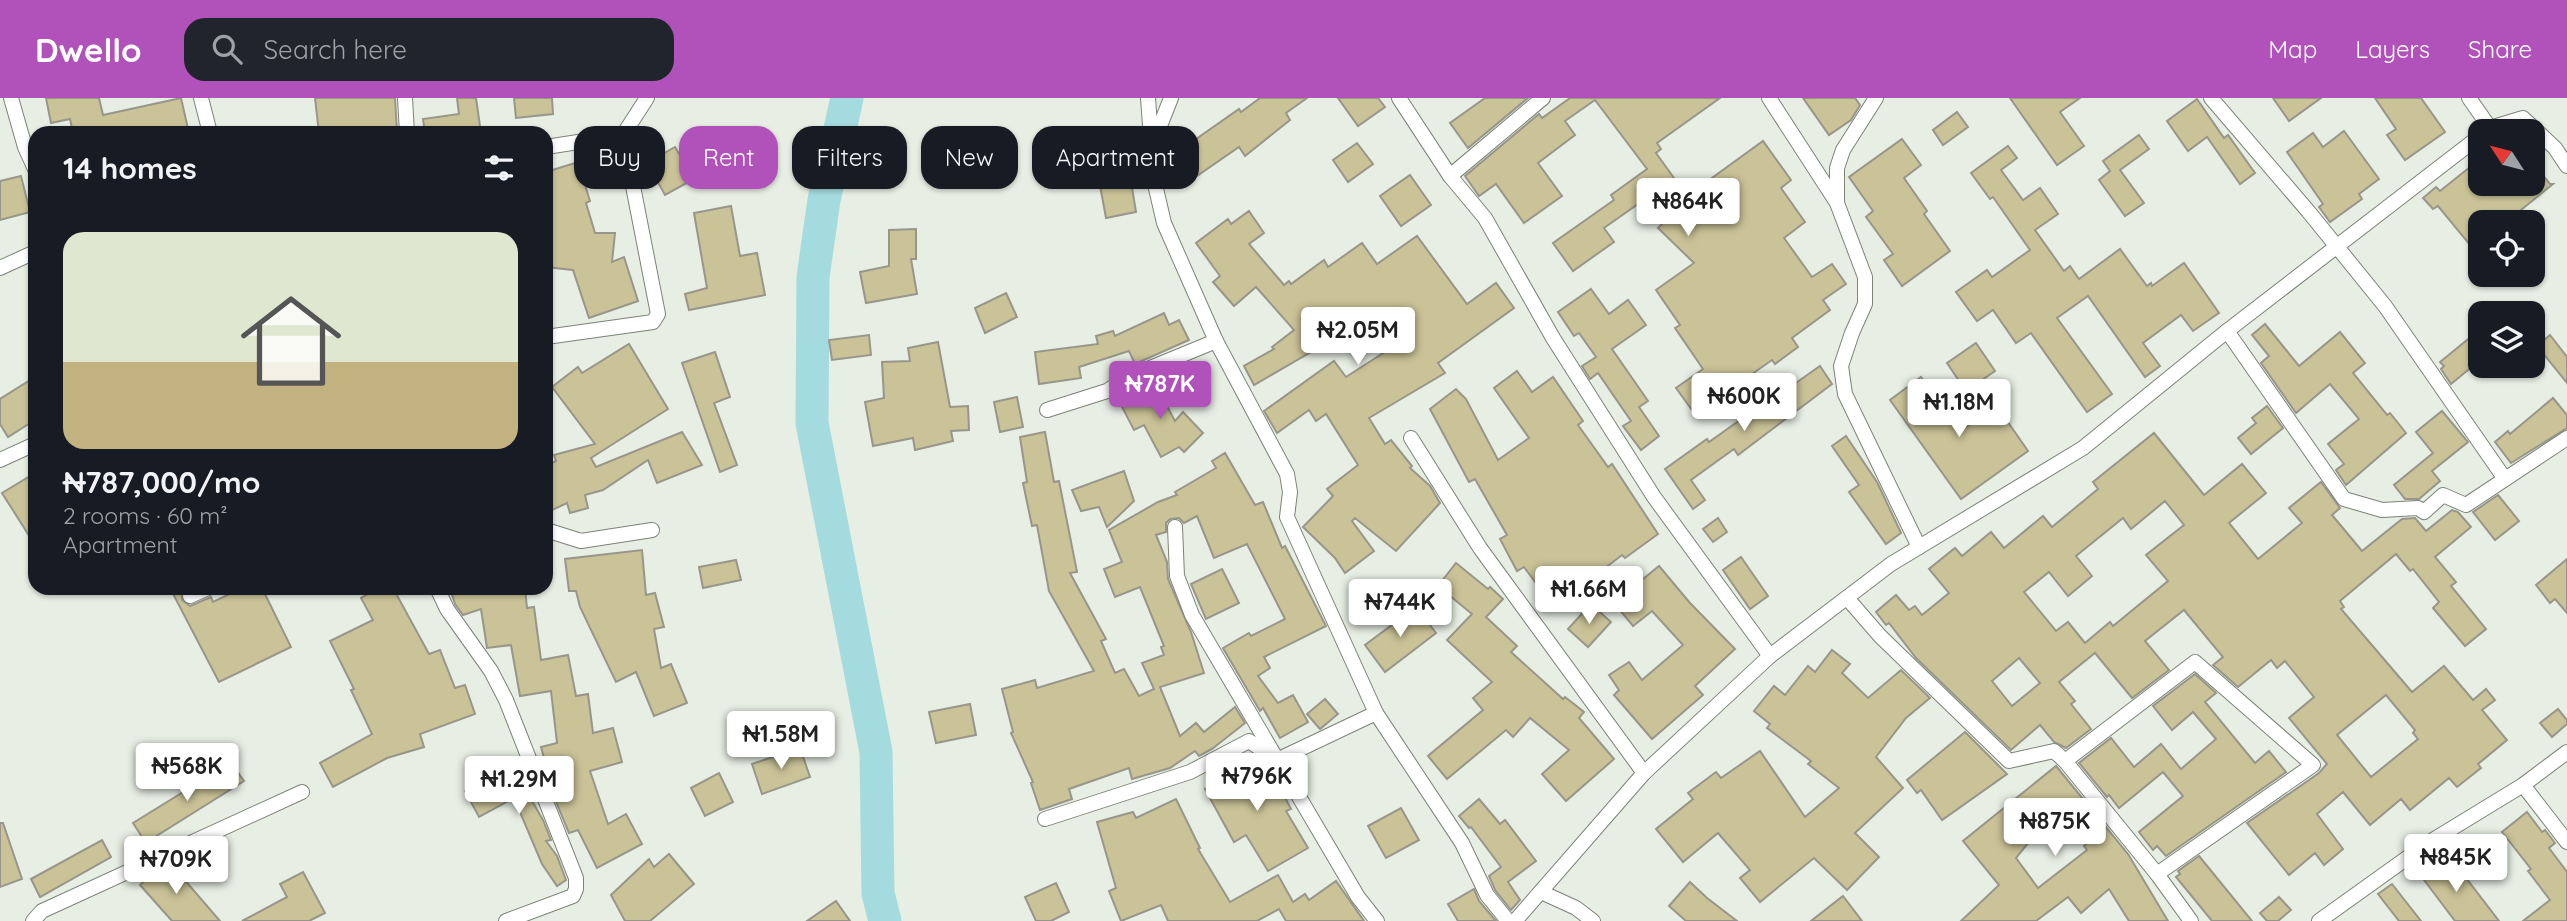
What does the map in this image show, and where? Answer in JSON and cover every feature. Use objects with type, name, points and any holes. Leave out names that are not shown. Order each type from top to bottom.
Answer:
[{"type":"street","points":[[11,98],[28,154]]},
{"type":"street","points":[[201,98],[209,126]]},
{"type":"street","points":[[405,98],[407,126]]},
{"type":"street","points":[[628,126],[647,98]]},
{"type":"street","points":[[1148,98],[1150,126]]},
{"type":"street","points":[[1160,126],[1171,98]]},
{"type":"street","points":[[1399,98],[1450,176],[1485,218],[1553,338],[1654,497],[1770,656]]},
{"type":"street","points":[[1450,176],[1543,98]]},
{"type":"street","points":[[1769,98],[1837,203],[1865,277],[1865,304],[1841,366],[1846,394],[1919,547]]},
{"type":"street","points":[[1837,203],[1837,168],[1843,150],[1876,98]]},
{"type":"street","points":[[2211,98],[2385,306],[2505,479]]},
{"type":"street","points":[[2469,98],[2479,119]]},
{"type":"street","points":[[2545,139],[2567,166]]},
{"type":"street","points":[[553,146],[574,143]]},
{"type":"street","points":[[1515,921],[1644,774],[1770,656],[1891,564],[2083,448],[2227,331],[2468,145]]},
{"type":"street","points":[[553,336],[653,322],[658,314],[633,189]]},
{"type":"street","points":[[1156,189],[1164,223],[1216,341],[1287,474],[1290,492],[1287,517],[1376,713],[1462,843],[1487,895],[1508,921]]},
{"type":"street","points":[[0,268],[28,255]]},
{"type":"street","points":[[2227,331],[2344,499],[2382,510],[2418,508],[2424,512],[2443,495],[2466,505],[2567,438]]},
{"type":"street","points":[[1047,410],[1100,394],[1126,377],[1216,341]]},
{"type":"street","points":[[1411,438],[1480,548],[1644,774]]},
{"type":"street","points":[[0,460],[28,447]]},
{"type":"street","points":[[1175,527],[1177,576],[1192,615],[1358,897],[1377,921]]},
{"type":"street","points":[[553,532],[581,541],[652,530]]},
{"type":"street","points":[[440,595],[447,609],[491,671],[506,700],[576,878],[573,896],[506,921]]},
{"type":"street","points":[[1847,598],[1890,645],[2010,761],[2054,751],[2065,761],[2157,874],[2191,921]]},
{"type":"street","points":[[2065,761],[2195,662],[2312,765],[2157,874]]},
{"type":"street","points":[[1277,761],[1376,713]]},
{"type":"street","points":[[1045,819],[1190,772],[1249,741],[1277,761]]},
{"type":"street","points":[[2323,920],[2428,843],[2523,785],[2567,752]]},
{"type":"street","points":[[2523,785],[2567,842]]},
{"type":"street","points":[[33,921],[42,911],[303,792]]},
{"type":"street","points":[[1541,892],[1576,908],[1593,921]]},
{"type":"building","points":[[46,98],[99,98],[103,115],[181,98],[187,126],[72,126],[70,119],[51,123]]},
{"type":"building","points":[[315,98],[395,98],[397,126],[318,126]]},
{"type":"building","points":[[457,98],[476,98],[480,126],[424,126],[423,119],[459,114]]},
{"type":"building","points":[[514,98],[552,98],[553,114],[516,118]]},
{"type":"building","points":[[1260,98],[1307,98],[1286,113],[1290,120],[1245,156],[1239,147],[1199,175],[1199,137],[1239,109],[1241,112]]},
{"type":"building","points":[[1338,98],[1378,98],[1385,107],[1358,126]]},
{"type":"building","points":[[1485,98],[1528,98],[1468,148],[1450,123]]},
{"type":"building","points":[[1570,98],[1720,98],[1657,143],[1661,149],[1656,153],[1687,196],[1763,141],[1791,180],[1781,188],[1805,222],[1784,238],[1812,277],[1832,264],[1846,284],[1823,300],[1830,310],[1792,338],[1798,347],[1775,364],[1772,360],[1695,414],[1676,388],[1703,369],[1675,328],[1680,325],[1656,290],[1694,263],[1658,228],[1668,218],[1651,195],[1604,228],[1614,242],[1573,271],[1553,243],[1614,200],[1611,195],[1647,169],[1595,100],[1565,121],[1575,135],[1538,163],[1562,196],[1524,223],[1496,184],[1479,196],[1465,176],[1539,114],[1542,118]]},
{"type":"building","points":[[1803,98],[1855,98],[1860,105],[1851,120],[1829,135]]},
{"type":"building","points":[[2010,98],[2080,98],[2060,112],[2084,146],[2057,165]]},
{"type":"building","points":[[2273,98],[2321,98],[2289,121]]},
{"type":"building","points":[[2375,98],[2421,98],[2445,132],[2405,160],[2387,135],[2396,129]]},
{"type":"building","points":[[2197,99],[2224,138],[2228,135],[2255,173],[2240,184],[2207,137],[2188,151],[2167,121]]},
{"type":"building","points":[[1957,112],[1968,127],[1943,145],[1933,130]]},
{"type":"building","points":[[2344,131],[2379,179],[2359,194],[2362,199],[2330,222],[2319,207],[2323,204],[2287,152],[2313,133],[2323,147]]},
{"type":"building","points":[[2139,135],[2149,149],[2120,170],[2144,203],[2125,216],[2099,180],[2110,171],[2103,161]]},
{"type":"building","points":[[1902,139],[1921,165],[1904,178],[1927,211],[1924,214],[1950,251],[1902,286],[1884,260],[1893,254],[1866,217],[1873,211],[1849,177]]},
{"type":"building","points":[[1357,143],[1373,164],[1348,182],[1333,160]]},
{"type":"building","points":[[2008,146],[2017,158],[2001,170],[2023,200],[2040,188],[2058,214],[2035,230],[2064,271],[2070,266],[2079,279],[2120,249],[2147,286],[2151,283],[2152,286],[2184,263],[2219,313],[2193,331],[2181,315],[2143,343],[2160,366],[2145,377],[2088,296],[2057,318],[2112,394],[2087,412],[2031,333],[2016,343],[1993,310],[1977,321],[1956,292],[1987,270],[1992,277],[2030,250],[1993,197],[1990,199],[1971,173]]},
{"type":"building","points":[[675,147],[679,154],[679,187],[665,195],[662,189],[665,189],[665,153]]},
{"type":"building","points":[[574,163],[574,189],[586,189],[590,201],[586,203],[595,233],[615,233],[612,262],[624,257],[638,301],[589,318],[573,270],[553,268],[553,170]]},
{"type":"building","points":[[2468,169],[2468,196],[2538,196],[2521,210],[2468,210],[2468,242],[2438,206],[2433,209],[2423,198],[2436,187],[2440,191]]},
{"type":"building","points":[[1410,175],[1431,205],[1401,226],[1380,196]]},
{"type":"building","points":[[21,176],[28,213],[0,220],[0,181]]},
{"type":"building","points":[[2545,178],[2553,184],[2545,190]]},
{"type":"building","points":[[1101,189],[1132,189],[1136,212],[1106,218]]},
{"type":"building","points":[[731,206],[740,256],[757,253],[765,295],[689,310],[685,294],[707,288],[694,213]]},
{"type":"building","points":[[1249,211],[1264,233],[1249,244],[1284,285],[1289,281],[1291,284],[1324,260],[1328,267],[1362,243],[1377,264],[1417,236],[1467,304],[1496,283],[1514,308],[1438,363],[1445,373],[1369,418],[1385,444],[1391,440],[1412,466],[1410,468],[1430,486],[1440,503],[1396,551],[1355,518],[1352,521],[1374,551],[1345,573],[1335,558],[1303,527],[1333,496],[1327,489],[1358,465],[1326,414],[1316,421],[1309,410],[1277,433],[1264,411],[1334,361],[1346,377],[1397,344],[1378,318],[1342,344],[1337,337],[1254,385],[1244,366],[1274,349],[1272,347],[1294,330],[1256,287],[1234,306],[1213,282],[1220,276],[1196,243],[1228,219],[1231,224]]},
{"type":"building","points":[[916,229],[916,259],[911,259],[917,294],[866,303],[860,272],[889,266],[889,230]]},
{"type":"building","points":[[1591,289],[1609,314],[1628,300],[1646,325],[1612,349],[1648,401],[1639,407],[1659,436],[1641,450],[1623,426],[1631,421],[1598,373],[1590,379],[1582,366],[1596,357],[1579,333],[1574,336],[1558,312]]},
{"type":"building","points":[[1006,293],[1017,317],[985,333],[975,308]]},
{"type":"building","points":[[1164,313],[1169,325],[1179,320],[1189,340],[1135,364],[1129,351],[1079,367],[1081,378],[1039,384],[1035,352],[1098,344],[1096,336],[1113,331],[1115,336]]},
{"type":"building","points":[[2265,324],[2299,366],[2340,332],[2365,363],[2353,373],[2387,415],[2390,413],[2406,433],[2346,485],[2336,470],[2344,464],[2328,444],[2359,419],[2330,384],[2296,413],[2261,363],[2269,356],[2252,335]]},
{"type":"building","points":[[869,335],[871,355],[832,360],[829,340]]},
{"type":"building","points":[[2550,335],[2567,357],[2567,383],[2545,356],[2545,339]]},
{"type":"building","points":[[2468,339],[2468,370],[2451,384],[2441,369],[2444,366],[2440,362]]},
{"type":"building","points":[[938,342],[950,407],[968,406],[969,430],[951,431],[953,441],[915,450],[913,438],[873,446],[865,402],[884,398],[882,362],[910,361],[908,348]]},
{"type":"building","points":[[1976,343],[1995,371],[1966,391],[1947,363]]},
{"type":"building","points":[[629,344],[668,409],[591,458],[596,467],[682,432],[702,465],[657,483],[648,460],[603,490],[585,495],[588,508],[570,513],[567,503],[553,510],[553,462],[556,461],[554,455],[595,444],[553,388],[578,367],[582,373]]},
{"type":"building","points":[[715,352],[730,397],[714,403],[737,465],[720,472],[682,363]]},
{"type":"building","points":[[1820,366],[1832,384],[1738,455],[1734,449],[1691,480],[1705,500],[1693,509],[1665,469]]},
{"type":"building","points":[[1517,371],[1532,392],[1553,377],[1583,421],[1578,425],[1608,467],[1612,464],[1658,534],[1625,558],[1622,555],[1554,607],[1524,567],[1517,571],[1500,539],[1507,535],[1475,479],[1469,482],[1430,409],[1456,389],[1466,399],[1498,460],[1529,438],[1494,388]]},
{"type":"building","points":[[1921,377],[1960,431],[1996,405],[2028,451],[1961,499],[1890,400]]},
{"type":"building","points":[[28,381],[28,424],[8,437],[0,424],[0,399]]},
{"type":"building","points":[[1154,382],[1175,421],[1183,412],[1203,433],[1184,452],[1179,447],[1161,457],[1144,425],[1134,430],[1119,401]]},
{"type":"building","points":[[1017,397],[1023,427],[1000,432],[994,402]]},
{"type":"building","points":[[2553,398],[2567,415],[2567,428],[2511,463],[2495,442],[2508,431],[2510,434]]},
{"type":"building","points":[[2267,406],[2283,428],[2251,454],[2238,438],[2256,423],[2252,418]]},
{"type":"building","points":[[2442,411],[2468,442],[2432,471],[2440,481],[2419,499],[2405,499],[2394,485],[2433,453],[2416,432]]},
{"type":"building","points":[[1045,432],[1054,482],[1059,481],[1077,572],[1070,573],[1106,639],[1101,641],[1115,673],[1124,669],[1139,696],[1154,689],[1142,663],[1164,655],[1161,647],[1164,646],[1140,587],[1115,597],[1104,569],[1122,562],[1109,530],[1158,502],[1177,495],[1175,492],[1216,468],[1212,461],[1225,453],[1255,505],[1263,502],[1282,548],[1285,546],[1326,626],[1264,657],[1270,668],[1258,676],[1278,703],[1293,695],[1308,722],[1280,738],[1263,708],[1260,711],[1223,648],[1249,633],[1251,636],[1285,619],[1247,544],[1214,558],[1197,516],[1184,523],[1179,518],[1170,519],[1166,523],[1166,532],[1156,535],[1167,562],[1168,579],[1191,632],[1204,673],[1160,687],[1180,736],[1196,723],[1204,732],[1235,707],[1245,723],[1199,756],[1195,751],[1170,768],[1132,779],[1129,768],[1069,789],[1072,799],[1040,810],[1031,783],[1033,782],[1011,733],[1013,732],[1002,689],[1035,680],[1037,688],[1094,671],[1049,591],[1037,525],[1032,526],[1023,483],[1027,482],[1020,437]]},
{"type":"building","points":[[2154,433],[2204,495],[2242,464],[2266,493],[2229,523],[2258,559],[2302,523],[2289,508],[2321,482],[2340,508],[2332,515],[2362,551],[2402,519],[2415,518],[2426,531],[2452,510],[2458,512],[2471,527],[2435,557],[2456,582],[2451,586],[2486,629],[2465,646],[2433,608],[2439,602],[2413,569],[2410,571],[2396,554],[2340,601],[2344,607],[2341,609],[2412,692],[2444,666],[2473,700],[2486,689],[2495,700],[2482,710],[2507,740],[2478,764],[2481,768],[2457,787],[2449,778],[2410,810],[2401,799],[2370,825],[2343,792],[2317,814],[2343,849],[2324,865],[2315,853],[2289,875],[2247,823],[2319,773],[2327,764],[2289,718],[2314,697],[2285,661],[2277,668],[2271,660],[2238,687],[2213,665],[2223,657],[2184,610],[2145,641],[2169,670],[2132,698],[2095,653],[2059,682],[2075,701],[2071,704],[2091,729],[2066,748],[2054,742],[2040,725],[2011,750],[1916,658],[1889,623],[1886,625],[1876,612],[1896,595],[1909,610],[1915,606],[1922,615],[1949,593],[1929,569],[1955,548],[1962,556],[1991,532],[2004,548],[2043,516],[2052,527],[2098,489],[2093,482]],"holes":[[[2165,501],[2184,525],[2146,555],[2168,581],[2113,626],[2110,622],[2085,643],[2068,622],[2056,631],[2024,592],[2049,572],[2068,596],[2092,576],[2076,556],[2123,518],[2131,529]],[[2019,658],[2040,683],[2012,706],[1992,681]],[[2386,695],[2415,730],[2413,733],[2418,739],[2371,777],[2337,735]]]},
{"type":"building","points":[[1846,436],[1877,482],[1901,533],[1886,544],[1849,492],[1859,485],[1832,446]]},
{"type":"building","points":[[1124,471],[1134,501],[1107,527],[1099,507],[1081,511],[1072,490]]},
{"type":"building","points":[[28,477],[28,534],[2,493]]},
{"type":"building","points":[[2498,495],[2519,521],[2495,540],[2473,512]]},
{"type":"building","points":[[1718,518],[1727,532],[1713,542],[1703,529]]},
{"type":"building","points":[[642,550],[646,595],[655,593],[664,627],[654,629],[661,668],[671,664],[687,703],[654,716],[636,672],[616,682],[580,607],[576,591],[569,591],[565,559]]},
{"type":"building","points":[[1741,557],[1768,596],[1750,609],[1723,570]]},
{"type":"building","points":[[2567,559],[2567,613],[2555,599],[2550,603],[2536,585]]},
{"type":"building","points":[[736,560],[741,580],[703,588],[699,567]]},
{"type":"building","points":[[1456,563],[1503,599],[1486,617],[1517,646],[1511,652],[1563,699],[1565,697],[1584,712],[1579,718],[1614,759],[1566,801],[1542,774],[1569,750],[1530,718],[1513,737],[1506,730],[1447,779],[1428,756],[1483,710],[1473,698],[1492,682],[1447,640],[1472,614],[1438,586]]},
{"type":"building","points":[[1659,566],[1690,603],[1735,649],[1695,686],[1703,695],[1652,739],[1614,695],[1619,690],[1609,675],[1629,662],[1642,680],[1683,645],[1652,611],[1633,626],[1614,603]]},
{"type":"building","points":[[1222,569],[1239,603],[1206,619],[1191,584]]},
{"type":"building","points":[[174,595],[182,595],[182,600],[190,606],[211,597],[213,602],[228,595],[265,595],[291,647],[219,682]]},
{"type":"building","points":[[366,595],[397,595],[429,654],[440,650],[455,688],[465,685],[475,714],[420,734],[424,747],[387,758],[333,787],[320,763],[372,734],[351,690],[354,689],[330,641],[373,620],[361,598]]},
{"type":"building","points":[[452,595],[526,595],[527,608],[534,607],[541,660],[568,655],[576,696],[588,694],[593,733],[613,728],[622,762],[590,771],[608,824],[626,814],[642,844],[597,868],[578,830],[569,833],[557,804],[541,747],[557,743],[551,691],[520,696],[511,645],[487,648],[481,609],[463,615]]},
{"type":"building","points":[[1591,604],[1611,622],[1588,647],[1568,629]]},
{"type":"building","points":[[1416,607],[1436,633],[1385,672],[1365,645]]},
{"type":"building","points":[[1832,650],[1850,664],[1842,673],[1868,698],[1901,670],[1930,698],[1906,718],[1876,757],[1903,788],[1855,833],[1879,857],[1847,890],[1814,858],[1760,902],[1740,878],[1750,870],[1718,833],[1683,862],[1656,829],[1693,799],[1688,793],[1716,772],[1721,778],[1760,751],[1805,817],[1839,788],[1808,764],[1811,761],[1767,728],[1770,724],[1754,711],[1774,686],[1785,695],[1808,666],[1815,672]]},
{"type":"building","points":[[2195,674],[2216,693],[2205,702],[2255,763],[2269,751],[2286,772],[2166,856],[2157,846],[2153,850],[2139,832],[2183,796],[2163,772],[2119,808],[2079,763],[2111,738],[2134,767],[2161,744],[2181,769],[2216,739],[2193,712],[2172,730],[2153,706]]},
{"type":"building","points":[[1325,699],[1338,714],[1320,729],[1307,714]]},
{"type":"building","points":[[970,704],[976,735],[936,743],[929,712]]},
{"type":"building","points":[[2558,709],[2567,724],[2552,737],[2540,723]]},
{"type":"building","points":[[1965,732],[2007,774],[1942,820],[1921,790],[1917,793],[1907,780]]},
{"type":"building","points":[[800,748],[810,777],[762,794],[752,764]]},
{"type":"building","points":[[1258,759],[1268,765],[1291,809],[1286,811],[1308,848],[1268,871],[1246,835],[1234,842],[1205,789],[1215,784],[1213,781]]},
{"type":"building","points":[[510,763],[543,820],[551,840],[546,841],[557,856],[566,880],[557,886],[542,864],[514,798],[479,817],[465,791],[490,777],[497,792],[509,785],[501,767]]},
{"type":"building","points":[[232,764],[244,781],[150,840],[144,840],[133,823]]},
{"type":"building","points":[[2056,766],[2128,854],[2168,921],[2129,921],[2109,889],[2081,913],[2068,897],[2036,921],[1961,921],[1999,885],[1963,841]],"holes":[[[2063,807],[2091,840],[2084,846],[2087,850],[2038,888],[2016,858],[2045,822]]]},
{"type":"building","points":[[719,773],[733,802],[705,816],[691,788]]},
{"type":"building","points":[[1176,799],[1200,848],[1198,849],[1230,902],[1278,875],[1293,902],[1305,894],[1309,900],[1336,881],[1364,921],[1286,921],[1279,909],[1257,921],[1168,921],[1161,905],[1121,921],[1109,891],[1116,888],[1097,822],[1133,812],[1136,818]]},
{"type":"building","points":[[1479,799],[1500,824],[1505,820],[1536,861],[1508,882],[1520,900],[1511,910],[1495,890],[1489,876],[1501,867],[1471,827],[1459,816]]},
{"type":"building","points":[[1401,808],[1419,840],[1386,858],[1368,826]]},
{"type":"building","points":[[2527,812],[2542,832],[2545,830],[2555,843],[2549,848],[2567,872],[2567,921],[2523,921],[2550,900],[2528,871],[2531,869],[2502,832]]},
{"type":"building","points":[[0,823],[3,823],[22,879],[0,887]]},
{"type":"building","points":[[102,840],[111,857],[40,897],[31,879]]},
{"type":"building","points":[[669,854],[694,884],[650,921],[625,921],[611,895],[649,859],[654,867]]},
{"type":"building","points":[[2199,856],[2252,921],[2212,921],[2176,877],[2180,874],[2178,871]]},
{"type":"building","points":[[2427,858],[2441,876],[2456,865],[2499,921],[2455,921],[2415,868]]},
{"type":"building","points":[[170,863],[220,921],[172,921],[140,885],[160,867]]},
{"type":"building","points":[[303,872],[325,913],[309,921],[242,921],[287,897],[280,884]]},
{"type":"building","points":[[1690,882],[1737,921],[1686,921],[1669,906]]},
{"type":"building","points":[[1056,883],[1069,912],[1051,921],[1036,921],[1025,897]]},
{"type":"building","points":[[2392,884],[2421,921],[2399,921],[2378,894]]},
{"type":"building","points":[[1474,889],[1479,901],[1496,921],[1458,921],[1448,904]]},
{"type":"building","points":[[1843,896],[1862,921],[1811,921]]},
{"type":"building","points":[[2279,897],[2291,910],[2278,921],[2267,921],[2260,913]]},
{"type":"building","points":[[836,901],[850,921],[807,921]]},
{"type":"waterway","points":[[847,98],[824,200],[813,277],[812,423],[876,752],[878,893],[885,921]]}]
